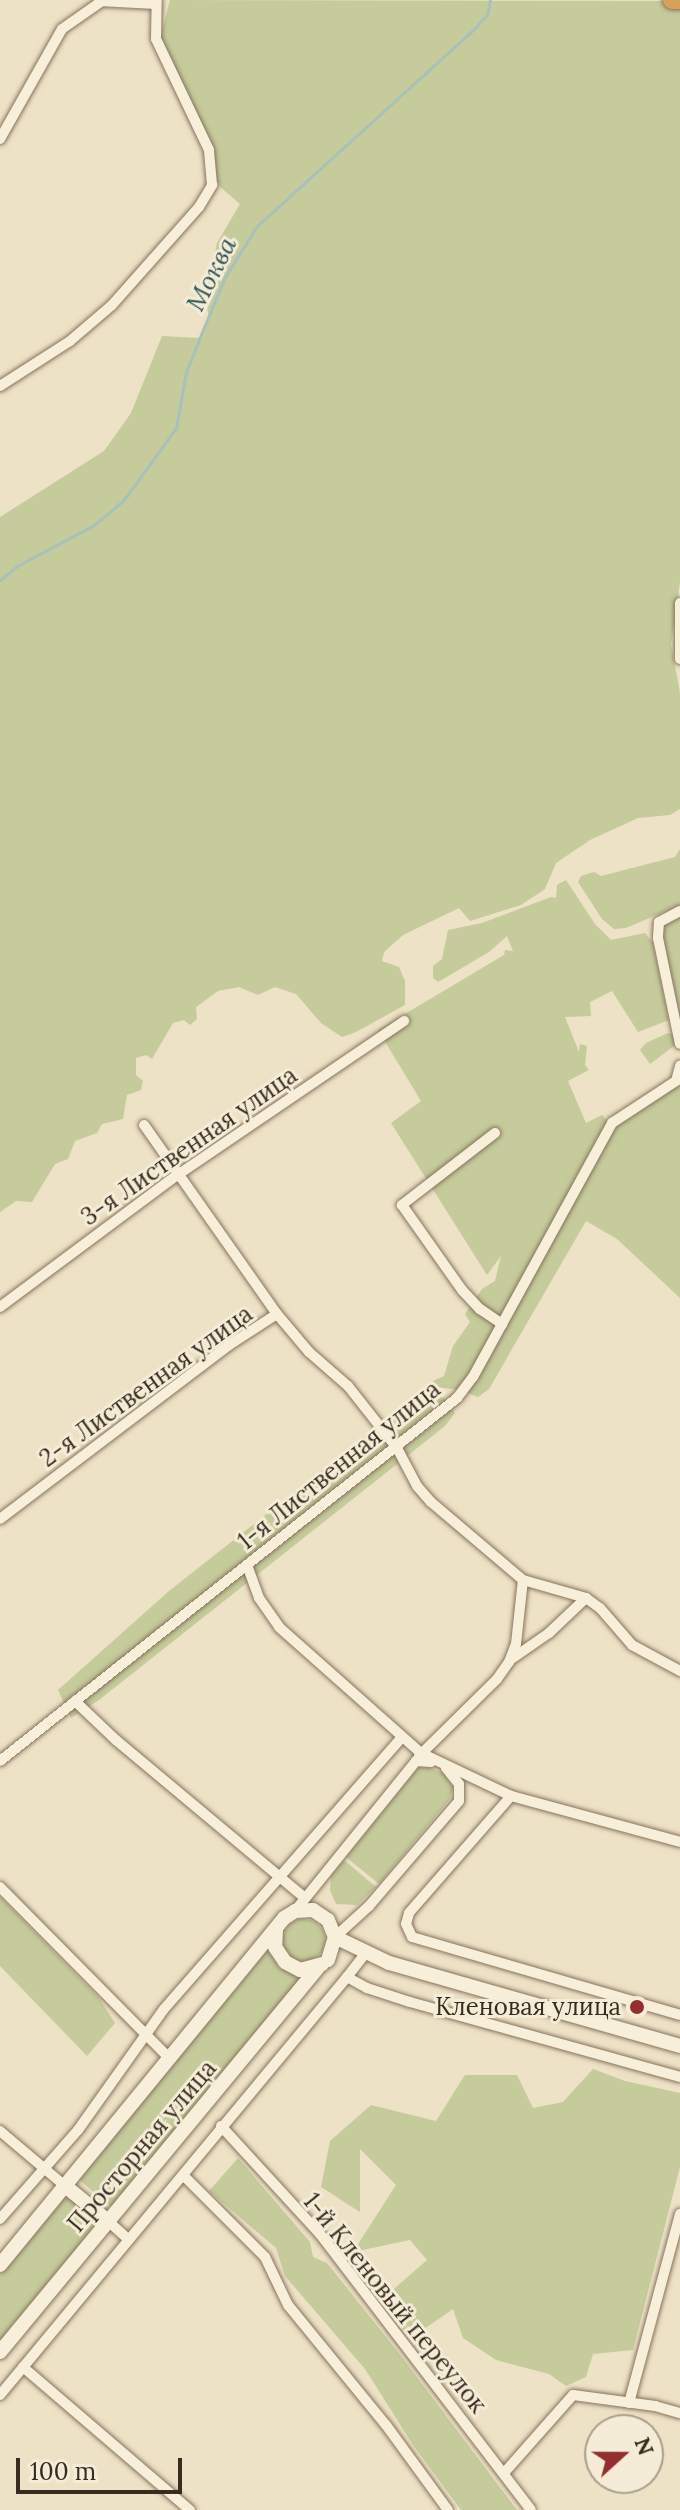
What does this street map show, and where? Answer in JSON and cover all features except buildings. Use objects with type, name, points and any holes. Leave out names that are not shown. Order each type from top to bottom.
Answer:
[{"type":"highway","points":[[672,0],[680,0]]},
{"type":"main road","points":[[366,1953],[348,1950],[300,1970],[285,1962],[275,1947],[276,1929],[284,1918],[295,1911],[313,1910],[328,1920],[335,1937],[389,1963],[680,2046]]},
{"type":"main road","name":"Просторная улица","points":[[0,2265],[276,1929]]},
{"type":"main road","points":[[323,1963],[335,1937]]},
{"type":"main road","name":"Просторная улица","points":[[0,2352],[323,1963]]},
{"type":"main road","points":[[64,2185],[108,2221]]},
{"type":"street","points":[[0,386],[70,341],[112,305],[199,207],[212,185],[213,166],[206,142],[165,64],[156,39],[157,2],[90,0]]},
{"type":"street","points":[[0,139],[62,29],[102,1]]},
{"type":"street","points":[[680,603],[680,659]]},
{"type":"street","points":[[680,911],[659,922],[658,938],[680,1044]]},
{"type":"street","name":"3-я Лиственная улица","points":[[0,1307],[176,1176],[404,1021]]},
{"type":"street","name":"1-я Лиственная улица","points":[[0,1761],[457,1398],[473,1377],[612,1123],[676,1081],[680,1066]]},
{"type":"street","points":[[144,1125],[176,1176],[277,1314],[309,1352],[348,1386],[397,1448],[417,1486],[431,1502],[523,1580],[586,1598],[600,1608],[632,1645],[680,1671]]},
{"type":"street","points":[[495,1133],[402,1205],[462,1290],[480,1309],[502,1324]]},
{"type":"street","name":"2-я Лиственная улица","points":[[0,1519],[229,1345],[277,1314]]},
{"type":"street","points":[[247,1565],[259,1598],[279,1627],[388,1722],[418,1757],[511,1796],[680,1842]]},
{"type":"street","points":[[295,1911],[418,1757],[497,1679],[509,1662],[516,1644],[523,1580]]},
{"type":"street","points":[[509,1662],[549,1633],[586,1598]]},
{"type":"street","points":[[75,1701],[304,1897]]},
{"type":"street","points":[[0,2219],[90,2114],[145,2034],[401,1738]]},
{"type":"street","points":[[335,1937],[369,1906],[459,1801],[459,1784],[447,1768],[418,1757]]},
{"type":"street","points":[[511,1796],[409,1913],[406,1924],[412,1937],[680,2015]]},
{"type":"street","points":[[0,1887],[169,2058]]},
{"type":"street","points":[[0,2395],[366,1953]]},
{"type":"street","points":[[347,1977],[367,1988],[410,2002],[680,2077]]},
{"type":"street","name":"1-й Кленовый переулок","points":[[221,2126],[320,2234],[531,2510]]},
{"type":"street","points":[[0,2131],[64,2185]]},
{"type":"street","points":[[183,2175],[265,2257],[288,2305],[386,2425],[448,2510]]},
{"type":"street","points":[[629,2403],[675,2252],[680,2214]]},
{"type":"street","points":[[108,2221],[129,2240]]},
{"type":"street","points":[[23,2367],[190,2510]]},
{"type":"street","points":[[504,2473],[573,2395],[680,2413]]},
{"type":"green space","points":[[170,0],[680,1],[680,582],[671,644],[680,693],[680,809],[670,815],[638,818],[590,840],[556,863],[545,889],[521,905],[470,921],[459,908],[403,935],[384,952],[382,961],[399,967],[405,981],[405,1005],[356,1032],[342,1037],[321,1023],[296,994],[275,987],[258,995],[239,987],[218,991],[196,1007],[197,1019],[190,1025],[184,1020],[173,1023],[152,1059],[146,1055],[136,1058],[136,1075],[143,1081],[141,1090],[127,1095],[123,1119],[102,1124],[97,1133],[75,1141],[68,1159],[55,1164],[32,1202],[16,1201],[0,1212],[0,517],[104,451],[131,413],[162,336],[199,338],[209,317],[205,297],[217,243],[240,204],[219,186],[210,149],[160,39]]},
{"type":"green space","points":[[680,849],[680,905],[626,928],[614,929],[602,919],[578,882],[581,876],[594,872],[601,876],[675,857]]},
{"type":"green space","points":[[566,880],[595,924],[611,940],[645,933],[653,943],[669,1020],[638,1032],[612,991],[590,1002],[591,1016],[565,1017],[579,1052],[580,1044],[587,1046],[585,1065],[589,1070],[568,1081],[586,1123],[602,1115],[609,1123],[473,1370],[459,1390],[436,1387],[433,1381],[444,1376],[453,1346],[470,1322],[465,1314],[482,1289],[495,1281],[501,1256],[487,1275],[391,1123],[421,1101],[378,1030],[504,955],[505,950],[513,951],[507,936],[489,952],[438,982],[433,978],[433,966],[442,959],[448,930],[482,923],[551,897],[556,898],[557,885]]},
{"type":"green space","points":[[680,917],[680,1021],[662,937],[663,926]]},
{"type":"green space","points":[[668,1033],[676,1035],[678,1043],[650,1064],[640,1050],[646,1043]]},
{"type":"green space","points":[[680,1079],[680,1298],[617,1239],[586,1221],[489,1389],[478,1397],[465,1392],[612,1130]]},
{"type":"green space","points":[[425,1394],[444,1398],[455,1413],[445,1426],[99,1700],[71,1718],[58,1690],[169,1591],[410,1401]]},
{"type":"green space","points":[[427,1767],[443,1773],[453,1787],[450,1799],[379,1884],[346,1857],[418,1768]]},
{"type":"green space","points":[[344,1860],[376,1887],[357,1905],[336,1904],[330,1890],[331,1876]]},
{"type":"green space","points":[[0,1897],[99,1998],[115,2023],[87,2056],[0,1966]]},
{"type":"green space","points":[[304,1919],[319,1925],[325,1940],[319,1955],[304,1961],[289,1955],[283,1940],[289,1925]]},
{"type":"green space","points":[[268,1950],[279,1968],[301,1977],[112,2207],[78,2179]]},
{"type":"green space","points":[[593,2069],[625,2081],[680,2093],[680,2167],[633,2350],[593,2354],[586,2377],[566,2386],[549,2374],[496,2360],[463,2338],[453,2309],[411,2338],[379,2302],[427,2260],[410,2240],[353,2252],[396,2185],[360,2149],[360,2212],[321,2187],[330,2141],[371,2105],[436,2121],[465,2075],[517,2075],[533,2108],[563,2102]]},
{"type":"green space","points":[[238,2158],[310,2242],[313,2257],[327,2263],[398,2352],[517,2510],[461,2510],[413,2445],[365,2369],[285,2276],[276,2248],[209,2191]]},
{"type":"green space","points":[[70,2198],[94,2217],[95,2227],[0,2342],[0,2275],[62,2199]]},
{"type":"waterway","name":"Моква","points":[[0,580],[17,566],[94,525],[123,501],[176,428],[186,372],[199,339],[225,277],[257,226],[470,33],[487,15],[490,0]]},
{"type":"place","name":"Кленовая улица","points":[[637,2007]]}]
